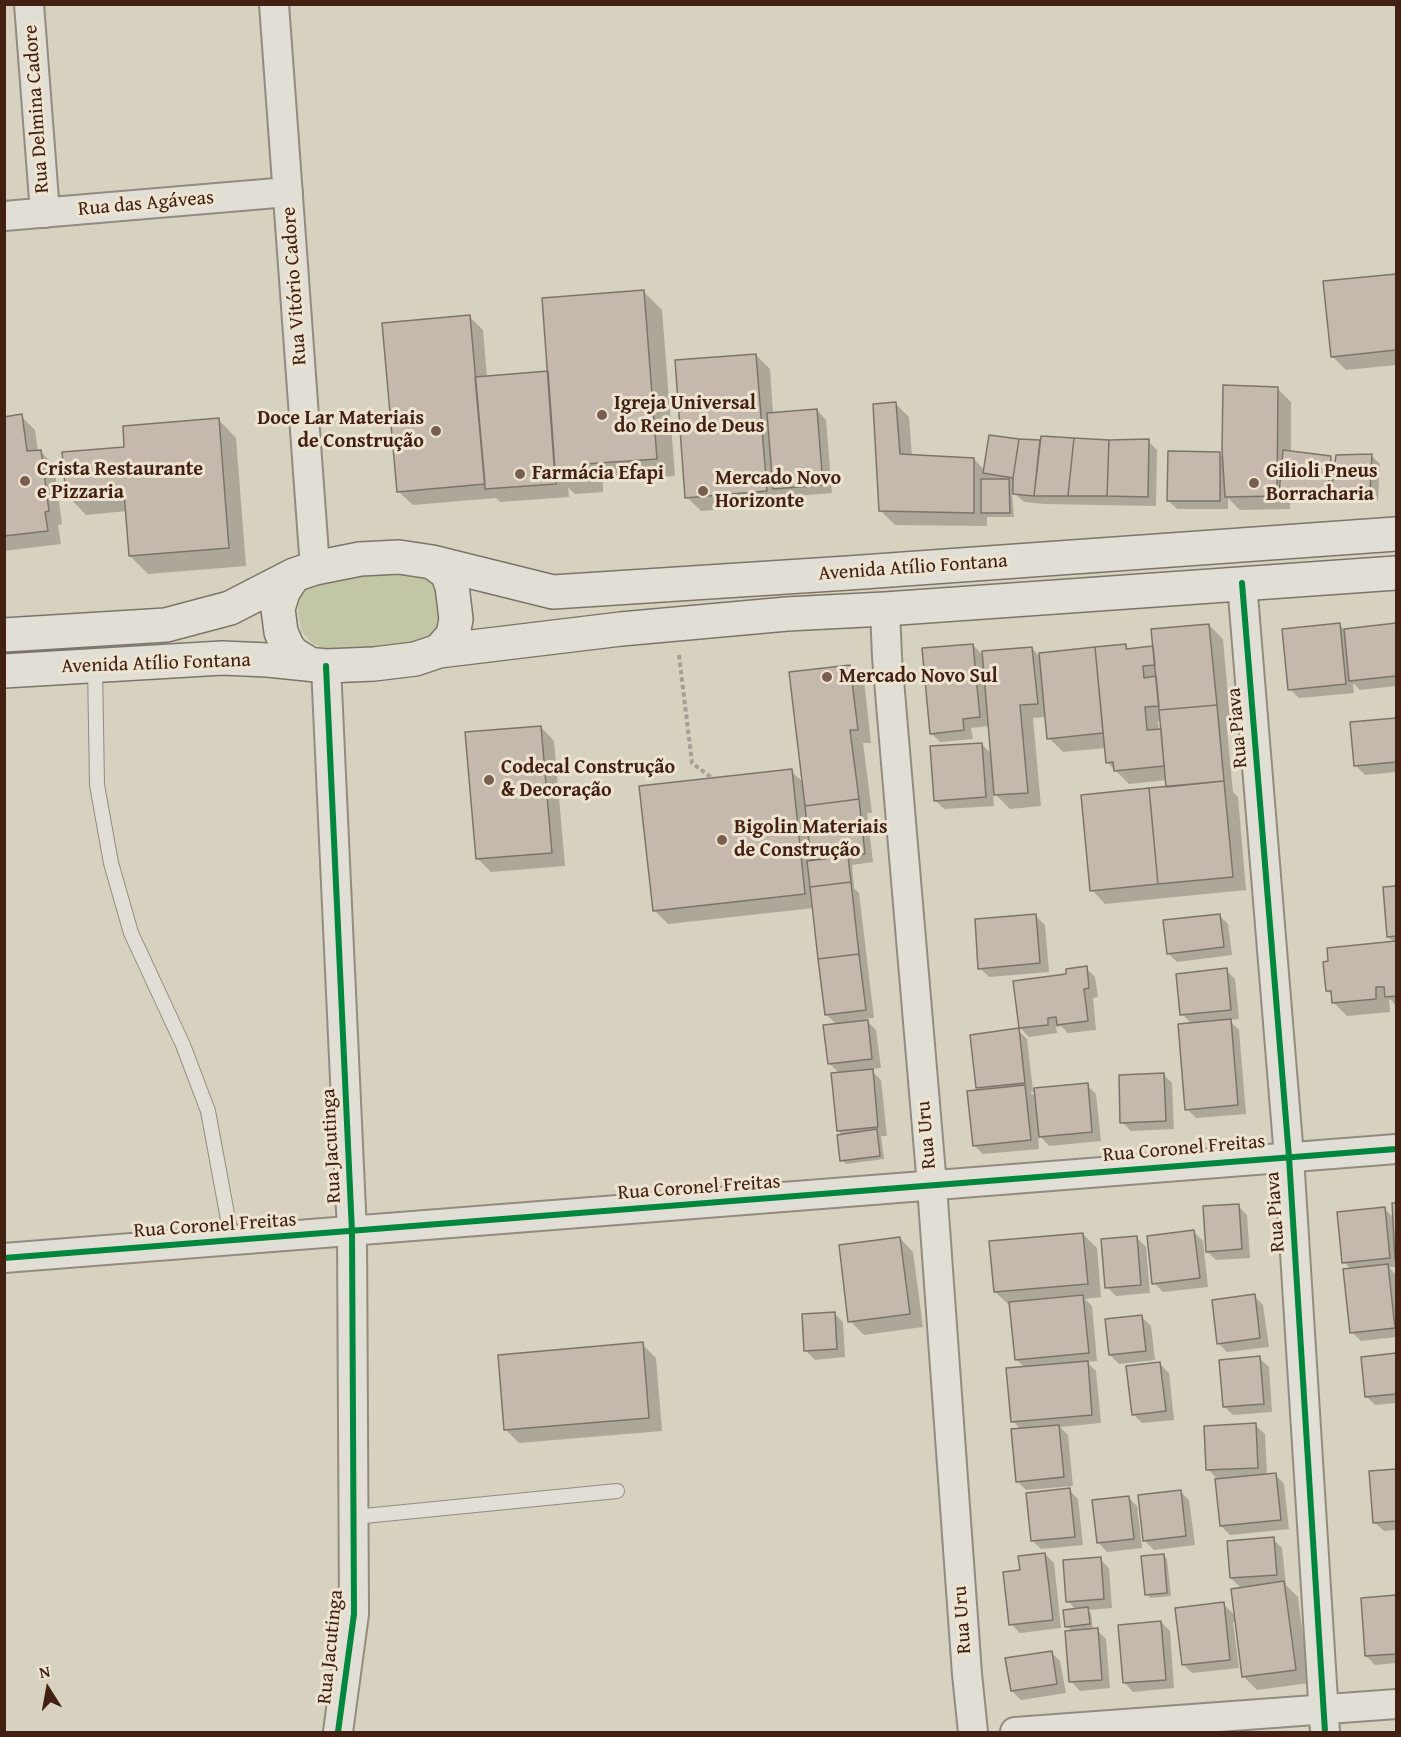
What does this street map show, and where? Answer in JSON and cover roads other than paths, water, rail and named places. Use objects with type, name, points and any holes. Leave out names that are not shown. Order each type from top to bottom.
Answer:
[{"type":"main road","name":"Avenida Atílio Fontana","points":[[432,562],[553,592],[1396,534]]},
{"type":"main road","points":[[399,557],[432,562],[447,573],[452,586],[456,619],[453,634],[439,651],[415,660],[374,664],[317,665],[293,654],[287,646],[280,632],[279,609],[284,592],[305,572],[360,559],[399,557]]},
{"type":"main road","name":"Avenida Atílio Fontana","points":[[4,635],[166,626],[230,608],[305,572]]},
{"type":"main road","name":"Avenida Atílio Fontana","points":[[439,651],[621,629],[787,614],[1396,573]]},
{"type":"main road","name":"Avenida Atílio Fontana","points":[[4,671],[222,658],[317,665]]},
{"type":"street","name":"Rua Delmina Cadore","points":[[29,4],[45,213]]},
{"type":"street","name":"Rua Vitório Cadore","points":[[274,4],[288,192],[305,572]]},
{"type":"street","name":"Rua das Agáveas","points":[[4,216],[288,192]]},
{"type":"street","name":"Rua Piava","points":[[1242,583],[1289,1157],[1324,1721]]},
{"type":"street","name":"Rua Uru","points":[[885,609],[973,1732]]},
{"type":"street","name":"Rua Jacutinga","points":[[317,665],[352,1232],[354,1614],[338,1732]]},
{"type":"street","name":"Rua Coronel Freitas","points":[[4,1258],[1396,1149]]},
{"type":"street","points":[[1016,1732],[1324,1721],[1396,1704]]},
{"type":"lane","points":[[95,666],[98,785],[111,862],[131,933],[183,1045],[208,1111],[232,1241]]},
{"type":"lane","points":[[354,1517],[617,1491]]},
{"type":"place","name":"Igreja Universal do Reino de Deus","points":[[602,415]]},
{"type":"place","name":"Doce Lar Materiais de Construção","points":[[436,431]]},
{"type":"place","name":"Farmácia Efapi","points":[[520,474]]},
{"type":"place","name":"Crista Restaurante e Pizzaria","points":[[25,481]]},
{"type":"place","name":"Gilioli Pneus Borracharia","points":[[1254,483]]},
{"type":"place","name":"Mercado Novo Horizonte","points":[[703,491]]},
{"type":"place","name":"Mercado Novo Sul","points":[[827,677]]},
{"type":"place","name":"Codecal Construção & Decoração","points":[[489,780]]},
{"type":"place","name":"Bigolin Materiais de Construção","points":[[722,840]]}]
